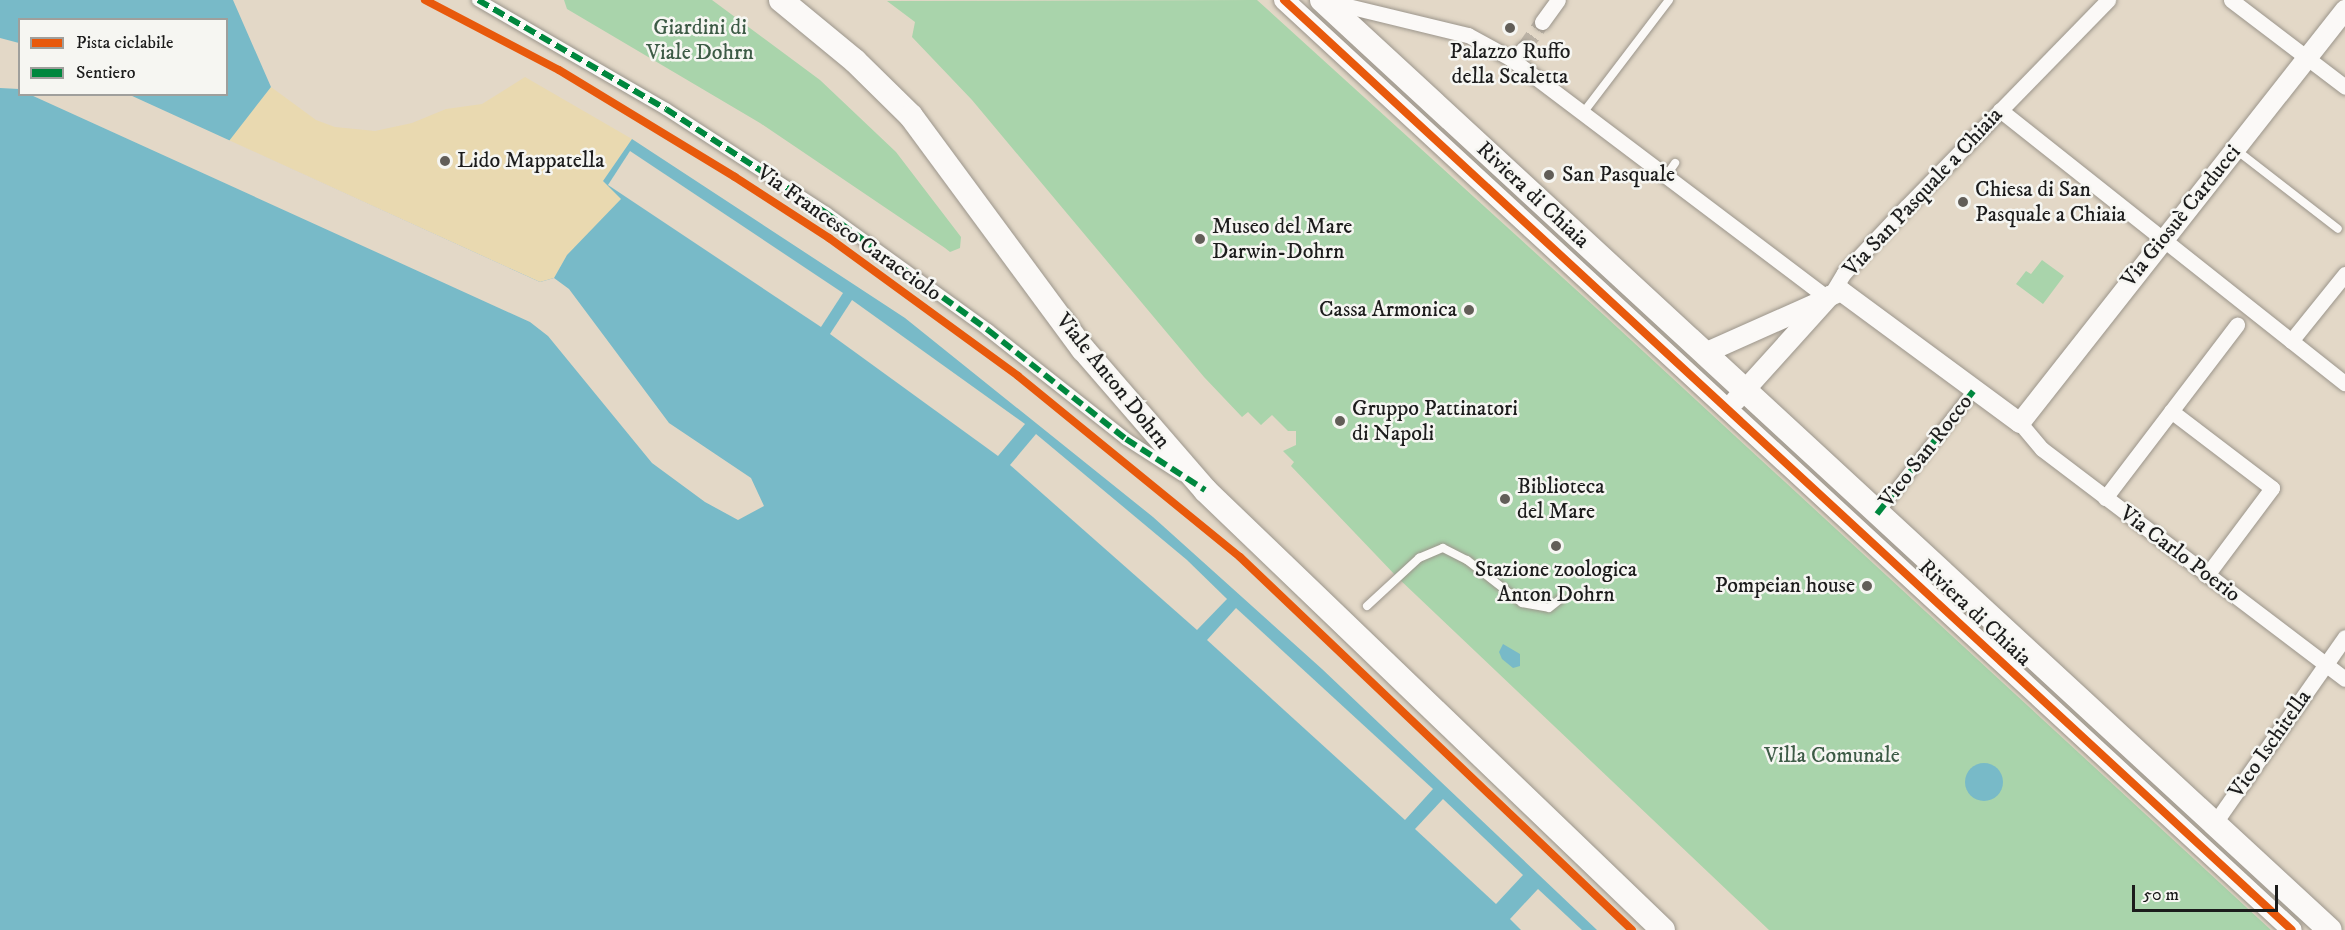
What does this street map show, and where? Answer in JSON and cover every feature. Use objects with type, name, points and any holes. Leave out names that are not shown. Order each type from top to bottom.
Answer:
[{"type":"main road","name":"Viale Anton Dohrn","points":[[780,0],[855,61],[911,116],[1083,349],[1204,490],[1467,745],[1664,930]]},
{"type":"main road","name":"Riviera di Chiaia","points":[[1323,0],[2330,930]]},
{"type":"street","name":"Via Francesco Caracciolo","points":[[477,0],[666,109],[826,213],[988,330],[1126,439],[1204,490]]},
{"type":"street","name":"Riviera di Chiaia","points":[[1284,0],[1635,321],[1731,413],[2292,930]]},
{"type":"street","points":[[1323,0],[1468,35],[1514,61],[1583,113],[1670,170],[1829,297]]},
{"type":"street","points":[[1542,22],[1558,0]]},
{"type":"street","name":"Via San Pasquale a Chiaia","points":[[1744,390],[1829,297],[1852,266],[2108,0]]},
{"type":"street","points":[[2231,0],[2345,87]]},
{"type":"street","name":"Via Giosuè Carducci","points":[[2020,423],[2345,10]]},
{"type":"street","points":[[1514,61],[1524,48]]},
{"type":"street","points":[[2000,110],[2345,383]]},
{"type":"street","points":[[2291,341],[2345,274]]},
{"type":"street","points":[[1705,353],[1841,291],[1851,295],[2020,423]]},
{"type":"street","points":[[2105,498],[2237,324]]},
{"type":"street","name":"Vico San Rocco","points":[[1877,513],[1975,389]]},
{"type":"street","points":[[1731,413],[1744,390]]},
{"type":"street","points":[[2171,411],[2272,488],[2207,575]]},
{"type":"street","name":"Via Carlo Poerio","points":[[2020,423],[2042,449],[2345,679]]},
{"type":"street","name":"Vico Ischitella","points":[[2214,824],[2345,637]]},
{"type":"lane","points":[[1583,113],[1669,0]]},
{"type":"lane","points":[[2235,149],[2338,230]]},
{"type":"lane","points":[[1367,606],[1419,558],[1443,549],[1467,560],[1522,603],[1549,608],[1562,598]]},
{"type":"green space","name":"Giardini di Viale Dohrn","points":[[564,0],[712,0],[820,80],[896,152],[961,237],[960,248],[950,252],[760,123],[567,9]]},
{"type":"green space","name":"Villa Comunale","points":[[1257,0],[1606,317],[2271,930],[1769,930],[1397,577],[1291,466],[1294,462],[1283,451],[1296,445],[1296,431],[1288,431],[1272,415],[1261,425],[1248,412],[1242,417],[1204,377],[972,100],[912,37],[915,22],[887,1]]},
{"type":"green space","points":[[2042,260],[2064,276],[2043,304],[2016,284],[2026,271],[2031,274]]},
{"type":"sand","name":"Lido Mappatella","points":[[525,77],[632,139],[603,181],[622,199],[567,255],[554,278],[540,282],[228,141],[271,87],[316,120],[335,127],[375,131],[412,123],[446,109],[482,104]]},
{"type":"water","points":[[0,0],[233,0],[271,87],[229,141],[540,282],[554,278],[567,255],[621,199],[603,181],[632,139],[905,318],[1153,517],[1322,669],[1597,930],[0,930]]},
{"type":"water","points":[[1503,644],[1520,654],[1520,666],[1513,668],[1502,659],[1499,652]]},
{"type":"water","points":[[1984,763],[1991,764],[1997,769],[2002,775],[2002,789],[1997,795],[1991,800],[1984,801],[1977,800],[1971,795],[1966,789],[1965,782],[1966,775],[1971,769],[1977,764]]},
{"type":"pier","points":[[0,38],[18,43],[18,89],[0,88]]},
{"type":"pier","points":[[33,96],[132,96],[540,282],[554,278],[569,289],[669,423],[751,478],[764,506],[738,520],[705,502],[652,463],[548,336],[530,322]]},
{"type":"pier","points":[[630,151],[843,293],[821,327],[608,185]]},
{"type":"pier","points":[[852,300],[1025,424],[998,456],[830,334]]},
{"type":"pier","points":[[1036,434],[1187,560],[1227,599],[1197,630],[1010,465]]},
{"type":"pier","points":[[1236,608],[1433,789],[1405,820],[1207,640]]},
{"type":"pier","points":[[1443,799],[1523,875],[1496,904],[1415,829]]},
{"type":"pier","points":[[1538,889],[1582,930],[1521,930],[1510,919]]},
{"type":"tunnel","points":[[1524,48],[1542,22]]},
{"type":"marked path","points":[[478,0],[666,109],[826,213],[988,330],[1126,439],[1205,490]]},
{"type":"marked path","points":[[1877,514],[1975,389]]},
{"type":"cycle path","points":[[425,0],[559,70],[735,177],[829,238],[1018,376],[1240,557],[1632,930]]},
{"type":"cycle path","points":[[1284,0],[2292,930]]},
{"type":"place","name":"Palazzo Ruffo della Scaletta","points":[[1510,28]]},
{"type":"place","name":"Lido Mappatella","points":[[445,161]]},
{"type":"place","name":"San Pasquale","points":[[1549,175]]},
{"type":"place","name":"Chiesa di San Pasquale a Chiaia","points":[[1963,202]]},
{"type":"place","name":"Museo del Mare Darwin-Dohrn","points":[[1200,239]]},
{"type":"place","name":"Cassa Armonica","points":[[1469,310]]},
{"type":"place","name":"Gruppo Pattinatori di Napoli","points":[[1340,421]]},
{"type":"place","name":"Biblioteca del Mare","points":[[1505,499]]},
{"type":"place","name":"Stazione zoologica Anton Dohrn","points":[[1556,546]]},
{"type":"place","name":"Pompeian house","points":[[1867,586]]}]
